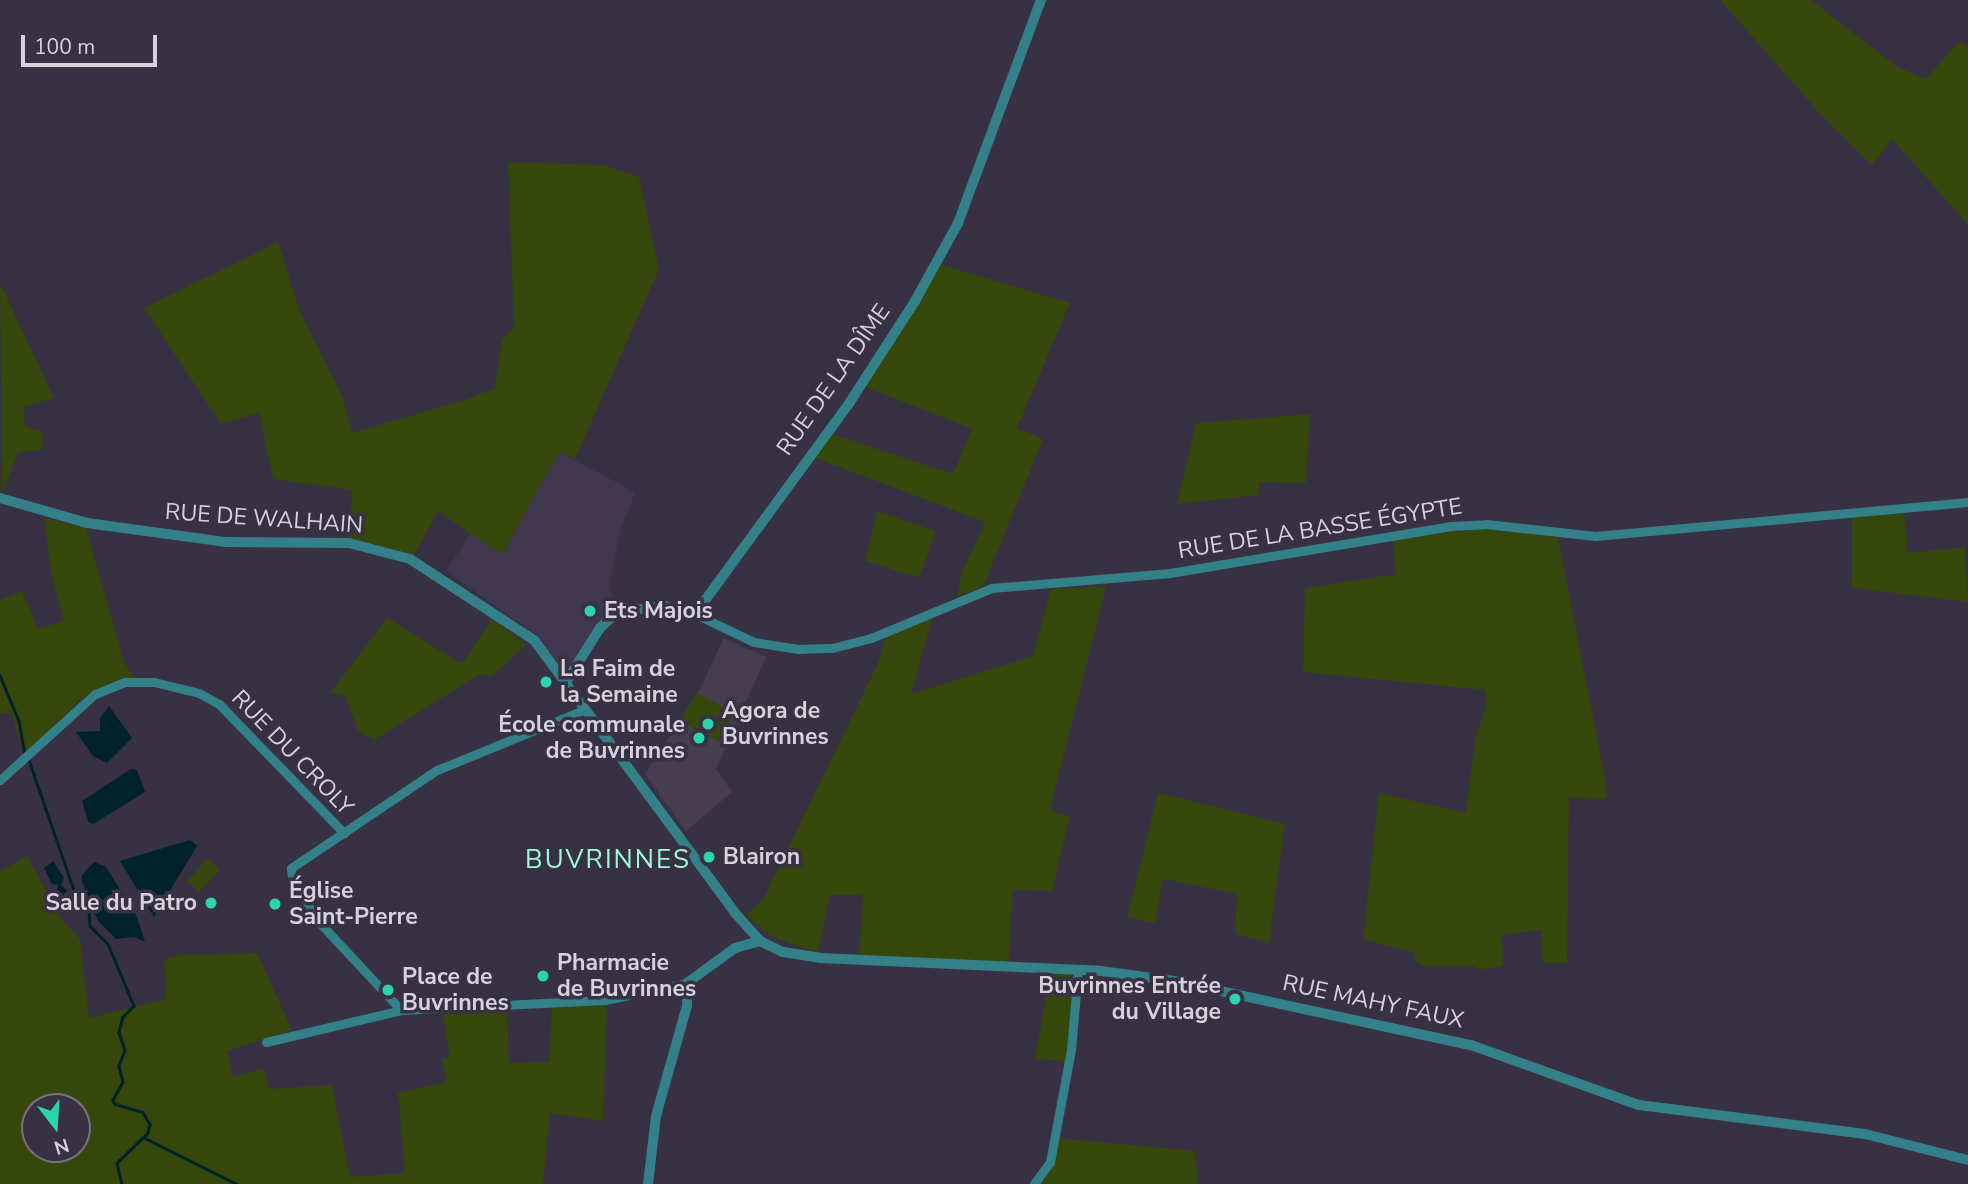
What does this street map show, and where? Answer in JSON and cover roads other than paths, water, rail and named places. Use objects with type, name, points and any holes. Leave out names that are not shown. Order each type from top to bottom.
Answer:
[{"type":"street","name":"RUE DE LA DÎME","points":[[695,614],[850,402],[921,290],[975,183],[1041,0]]},
{"type":"street","name":"RUE DE WALHAIN","points":[[0,498],[68,519],[192,538],[349,543],[392,552],[513,623],[534,639],[583,710],[760,941]]},
{"type":"street","name":"RUE DE LA BASSE ÉGYPTE","points":[[695,614],[754,642],[798,649],[832,648],[871,638],[992,588],[1170,573],[1451,526],[1486,524],[1595,536],[1968,502]]},
{"type":"street","points":[[566,682],[600,628],[617,612],[665,606],[695,614]]},
{"type":"street","name":"RUE DU CROLY","points":[[0,780],[95,694],[125,682],[154,682],[199,693],[219,704],[344,833]]},
{"type":"street","points":[[401,1010],[320,923],[289,873],[299,862],[437,770],[583,710]]},
{"type":"street","points":[[266,1042],[401,1010],[609,999],[687,983],[735,948],[760,941]]},
{"type":"street","name":"RUE MAHY FAUX","points":[[760,941],[783,951],[820,958],[1078,970],[1174,981],[1471,1045],[1639,1105],[1865,1134],[1968,1160]]},
{"type":"street","points":[[1034,1184],[1050,1162],[1069,1064],[1078,970]]},
{"type":"street","points":[[648,1184],[656,1116],[687,1006],[687,983]]},
{"type":"water","points":[[109,706],[132,738],[107,763],[93,756],[76,732],[100,731],[100,718]]},
{"type":"water","points":[[131,769],[137,770],[145,792],[93,824],[88,821],[82,801]]},
{"type":"water","points":[[190,840],[197,846],[154,917],[120,861]]},
{"type":"water","points":[[53,861],[64,878],[61,884],[67,891],[62,896],[56,893],[58,885],[52,884],[44,868]]},
{"type":"water","points":[[94,862],[106,867],[137,917],[145,942],[134,937],[116,939],[98,921],[82,882],[82,875]]},
{"type":"waterway","points":[[0,675],[19,721],[25,754]]},
{"type":"waterway","points":[[29,760],[74,890],[89,912],[90,926],[108,944],[134,1006],[123,1017],[119,1032],[125,1050],[119,1066],[123,1082],[113,1100],[115,1104],[143,1112],[150,1124],[148,1133],[117,1163],[122,1184]]},
{"type":"waterway","points":[[145,1138],[237,1184]]},
{"type":"place","name":"Ets Majois","points":[[590,611]]},
{"type":"place","name":"La Faim de la Semaine","points":[[546,682]]},
{"type":"place","name":"Agora de Buvrinnes","points":[[708,724]]},
{"type":"place","name":"École communale de Buvrinnes","points":[[699,738]]},
{"type":"place","name":"Blairon","points":[[709,857]]},
{"type":"place","name":"Salle du Patro","points":[[211,903]]},
{"type":"place","name":"Église Saint-Pierre","points":[[275,904]]},
{"type":"place","name":"Pharmacie de Buvrinnes","points":[[543,976]]},
{"type":"place","name":"Place de Buvrinnes","points":[[388,990]]},
{"type":"place","name":"Buvrinnes Entrée du Village","points":[[1235,999]]},
{"type":"district","name":"BUVRINNES","points":[[608,860]]}]
